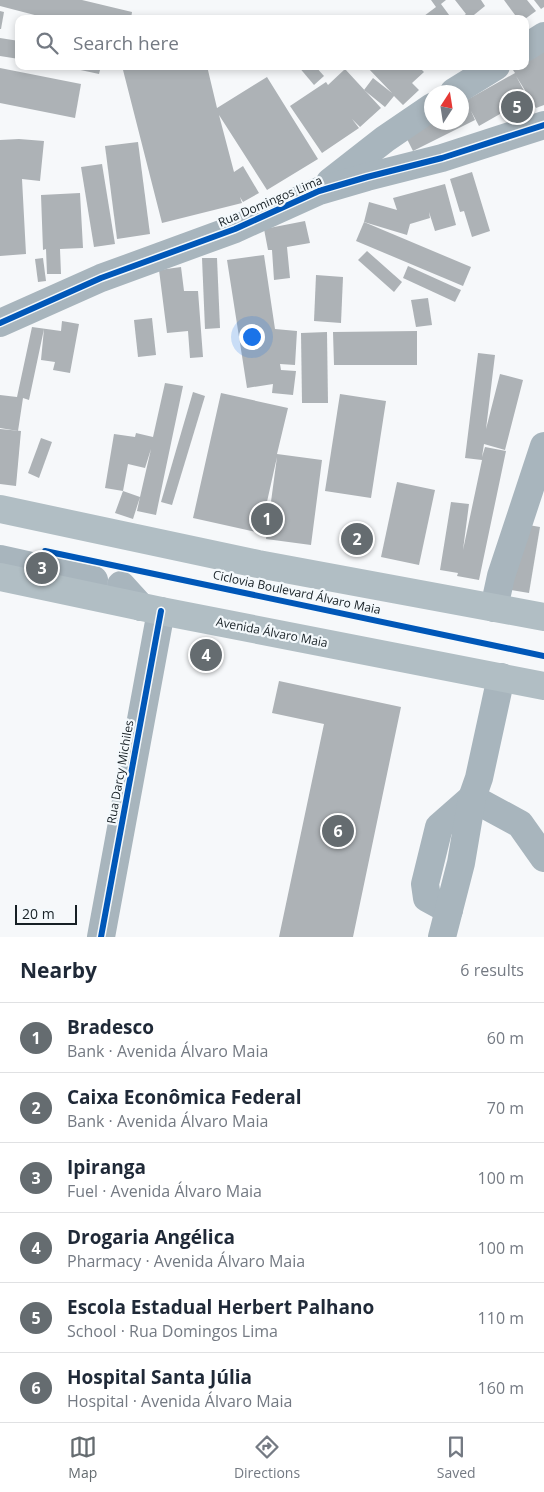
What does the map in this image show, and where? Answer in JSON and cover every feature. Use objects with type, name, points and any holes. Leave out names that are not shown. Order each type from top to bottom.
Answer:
[{"type":"main road","points":[[0,509],[258,564],[544,618]]},
{"type":"main road","name":"Avenida Álvaro Maia","points":[[0,577],[151,609],[544,686]]},
{"type":"street","points":[[529,45],[544,36]]},
{"type":"street","points":[[465,85],[490,70]]},
{"type":"street","points":[[320,191],[385,139],[424,112]]},
{"type":"street","name":"Rua Domingos Lima","points":[[0,323],[101,278],[235,229],[320,191],[442,158],[544,125]]},
{"type":"street","name":"Rua Domingos Lima","points":[[0,332],[40,305]]},
{"type":"street","points":[[494,608],[501,576],[544,446]]},
{"type":"street","points":[[0,559],[27,565]]},
{"type":"street","points":[[56,572],[94,580]]},
{"type":"street","points":[[120,586],[151,609]]},
{"type":"street","name":"Rua Darcy Michiles","points":[[101,937],[151,609]]},
{"type":"street","points":[[442,937],[461,863],[472,798],[479,778],[501,677]]},
{"type":"street","points":[[472,798],[520,824],[544,858]]},
{"type":"building","points":[[0,0],[82,0],[132,12],[132,15],[35,15],[0,6]]},
{"type":"building","points":[[431,0],[446,0],[441,4],[449,15],[425,15],[436,7]]},
{"type":"building","points":[[455,0],[481,0],[485,6],[474,15],[465,15],[466,14]]},
{"type":"building","points":[[504,0],[527,0],[536,11],[529,16],[515,15]]},
{"type":"building","points":[[534,0],[544,0],[544,7],[541,9]]},
{"type":"building","points":[[0,11],[4,12],[1,29],[0,29]]},
{"type":"building","points":[[0,38],[15,40],[15,58],[0,56]]},
{"type":"building","points":[[544,47],[544,105],[536,108],[516,76],[528,98],[479,126],[471,111],[475,120],[469,123],[469,99],[515,73],[513,70],[529,70],[529,56]]},
{"type":"building","points":[[0,68],[81,84],[75,118],[0,103]]},
{"type":"building","points":[[80,70],[100,70],[99,74]]},
{"type":"building","points":[[123,70],[208,70],[217,108],[267,77],[318,159],[267,190],[219,115],[234,172],[243,166],[259,193],[243,202],[240,197],[242,203],[162,223]]},
{"type":"building","points":[[301,70],[319,70],[324,76],[314,85]]},
{"type":"building","points":[[346,70],[381,108],[360,127],[352,119],[359,128],[322,153],[290,106],[326,82],[328,85]]},
{"type":"building","points":[[370,70],[422,70],[424,72],[412,83],[419,90],[403,105],[394,96],[385,107],[364,90],[373,78],[392,93]]},
{"type":"building","points":[[424,125],[424,130],[455,130],[413,151],[404,133]]},
{"type":"building","points":[[0,140],[44,141],[40,181],[22,179],[26,254],[0,256]]},
{"type":"building","points":[[138,142],[150,234],[117,239],[105,146]]},
{"type":"building","points":[[102,164],[115,244],[94,247],[81,167]]},
{"type":"building","points":[[472,172],[490,231],[472,237],[464,211],[460,212],[450,179]]},
{"type":"building","points":[[445,184],[456,225],[435,231],[429,212],[430,218],[410,224],[407,235],[364,222],[369,202],[397,210],[393,198]]},
{"type":"building","points":[[80,193],[83,248],[60,249],[61,274],[47,274],[46,249],[43,250],[41,195]]},
{"type":"building","points":[[305,221],[310,243],[287,247],[290,278],[274,280],[272,250],[268,250],[264,229]]},
{"type":"building","points":[[364,222],[471,267],[463,286],[356,241]]},
{"type":"building","points":[[367,251],[402,282],[394,292],[358,260]]},
{"type":"building","points":[[264,255],[275,329],[297,331],[295,365],[280,364],[281,370],[296,371],[293,395],[272,393],[273,384],[247,388],[227,260]]},
{"type":"building","points":[[43,258],[46,281],[38,282],[35,259]]},
{"type":"building","points":[[202,258],[217,258],[220,328],[205,329]]},
{"type":"building","points":[[408,266],[461,290],[455,302],[403,278]]},
{"type":"building","points":[[181,267],[184,291],[198,291],[203,357],[190,358],[188,331],[167,333],[159,270]]},
{"type":"building","points":[[316,275],[343,277],[341,323],[314,321]]},
{"type":"building","points":[[428,298],[432,325],[416,327],[411,300]]},
{"type":"building","points":[[152,318],[156,355],[138,357],[134,320]]},
{"type":"building","points":[[62,321],[79,324],[70,373],[53,370],[55,362],[41,360],[44,329],[29,400],[23,398],[18,431],[0,428],[0,395],[17,397],[32,327],[61,331]]},
{"type":"building","points":[[417,331],[417,365],[334,365],[333,332]]},
{"type":"building","points":[[327,332],[328,403],[302,403],[301,333]]},
{"type":"building","points":[[478,353],[495,355],[486,429],[500,374],[523,380],[505,450],[484,444],[482,457],[485,447],[506,451],[479,580],[457,576],[458,573],[440,570],[451,502],[469,504],[463,550],[482,460],[465,458]]},
{"type":"building","points":[[165,383],[183,386],[156,515],[137,511],[151,449],[145,468],[128,464],[123,491],[105,488],[114,434],[135,437],[136,433],[153,437]]},
{"type":"building","points":[[193,392],[205,396],[172,505],[161,502]]},
{"type":"building","points":[[221,393],[288,408],[277,454],[322,460],[311,545],[266,539],[277,457],[260,533],[193,518]]},
{"type":"building","points":[[340,394],[386,401],[371,498],[325,491]]},
{"type":"building","points":[[0,429],[21,431],[16,486],[0,484]]},
{"type":"building","points":[[41,438],[52,442],[39,478],[28,473]]},
{"type":"building","points":[[397,482],[435,490],[419,565],[381,557]]},
{"type":"building","points":[[123,491],[140,497],[133,519],[115,513]]},
{"type":"building","points":[[517,523],[540,527],[529,593],[505,589]]},
{"type":"building","points":[[29,554],[59,561],[55,580],[25,573]]},
{"type":"building","points":[[279,681],[401,707],[353,937],[279,937],[324,724],[272,713]]},
{"type":"cycle path","points":[[0,323],[101,278],[235,229],[319,191],[442,158],[544,125]]},
{"type":"cycle path","name":"Ciclovia Boulevard Álvaro Maia","points":[[45,551],[544,656]]},
{"type":"cycle path","points":[[101,937],[161,611]]},
{"type":"place","name":"Escola Estadual Herbert Palhano","points":[[517,107]]},
{"type":"place","name":"Bradesco","points":[[267,519]]},
{"type":"place","name":"Caixa Econômica Federal","points":[[357,539]]},
{"type":"place","name":"Ipiranga","points":[[42,568]]},
{"type":"place","name":"Drogaria Angélica","points":[[206,655]]},
{"type":"place","name":"Hospital Santa Júlia","points":[[338,831]]}]
